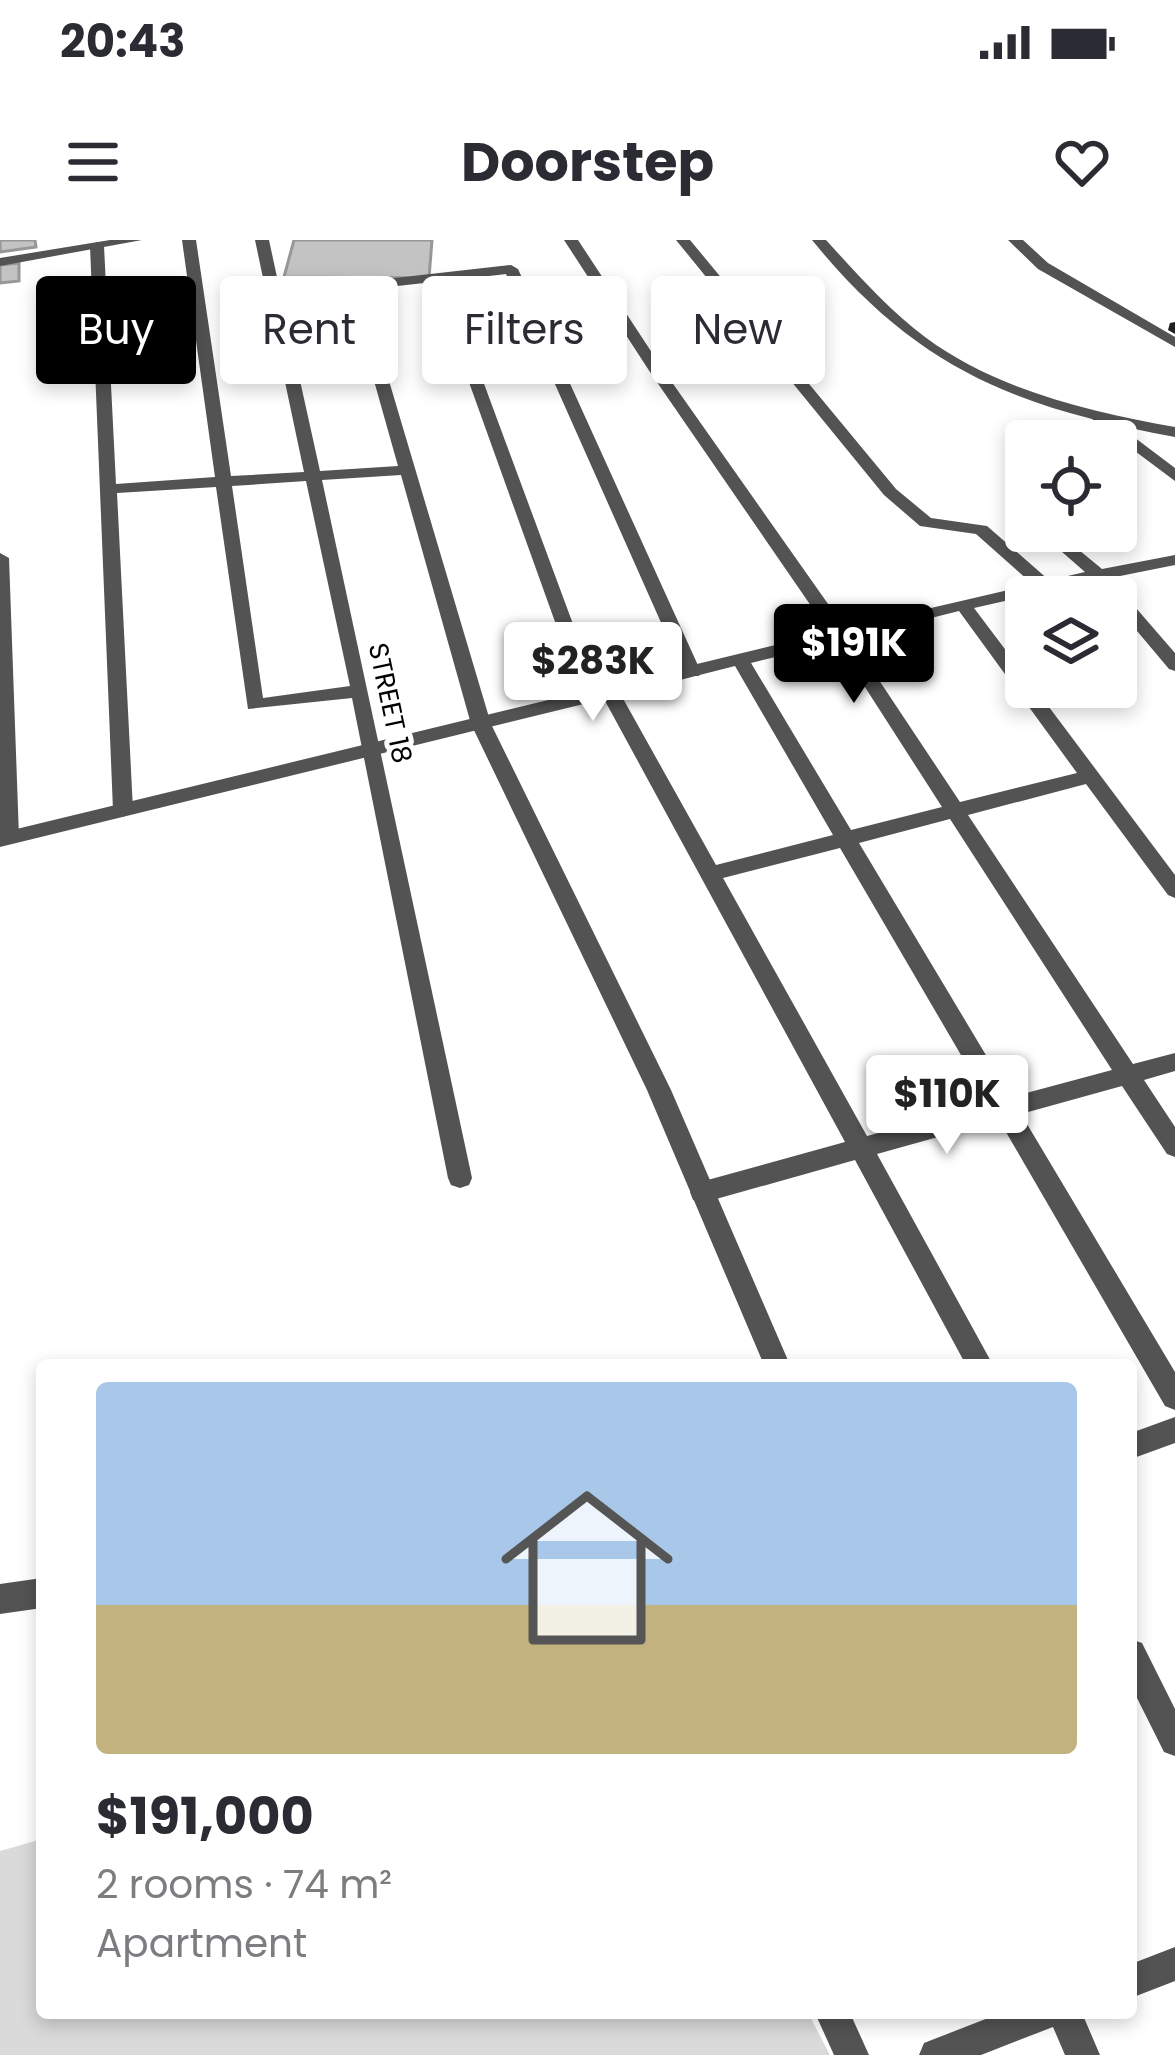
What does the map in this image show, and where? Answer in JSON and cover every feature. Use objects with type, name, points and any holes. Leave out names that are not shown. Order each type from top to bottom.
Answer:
[{"type":"street","points":[[0,262],[135,240]]},
{"type":"street","points":[[189,240],[255,705],[360,691]]},
{"type":"street","name":"STREET 18","points":[[262,240],[270,276]]},
{"type":"street","points":[[572,240],[657,372],[841,635],[1175,1147]]},
{"type":"street","points":[[683,240],[890,492],[926,522],[981,530],[1034,576]]},
{"type":"street","points":[[819,240],[879,307],[928,347],[981,374],[1097,416],[1175,432]]},
{"type":"street","points":[[1016,240],[1043,266],[1175,343]]},
{"type":"street","points":[[97,246],[123,810]]},
{"type":"street","points":[[448,276],[511,269],[514,276]]},
{"type":"street","name":"STREET 18","points":[[293,384],[460,1178]]},
{"type":"street","points":[[383,384],[481,724],[659,1090],[774,1359]]},
{"type":"street","points":[[481,384],[601,694],[713,873],[977,1359]]},
{"type":"street","points":[[563,384],[692,672]]},
{"type":"street","points":[[1097,416],[1175,476]]},
{"type":"street","points":[[109,489],[408,470]]},
{"type":"street","points":[[1071,552],[1099,575],[1175,665]]},
{"type":"street","points":[[0,558],[5,838],[1005,595]]},
{"type":"street","points":[[1094,576],[1175,560]]},
{"type":"street","points":[[963,605],[1175,890]]},
{"type":"street","points":[[740,660],[1175,1397]]},
{"type":"street","points":[[713,873],[1090,776]]},
{"type":"street","points":[[702,1192],[1175,1062]]},
{"type":"street","points":[[1137,1444],[1175,1430]]},
{"type":"street","points":[[0,1599],[36,1594]]},
{"type":"street","points":[[1137,1666],[1175,1741]]},
{"type":"street","points":[[1137,1979],[1175,1964]]},
{"type":"street","points":[[835,2019],[852,2055]]},
{"type":"street","points":[[936,2055],[1030,2019]]},
{"type":"street","points":[[1067,2019],[1082,2055]]},
{"type":"shaded area","points":[[36,1841],[36,2019],[811,2019],[830,2055],[0,2055],[0,1851]]},
{"type":"building","points":[[0,240],[35,240],[36,247],[0,252]]},
{"type":"building","points":[[294,240],[432,240],[429,276],[422,278],[284,276]]},
{"type":"building","points":[[19,263],[19,281],[0,283],[0,265]]}]
